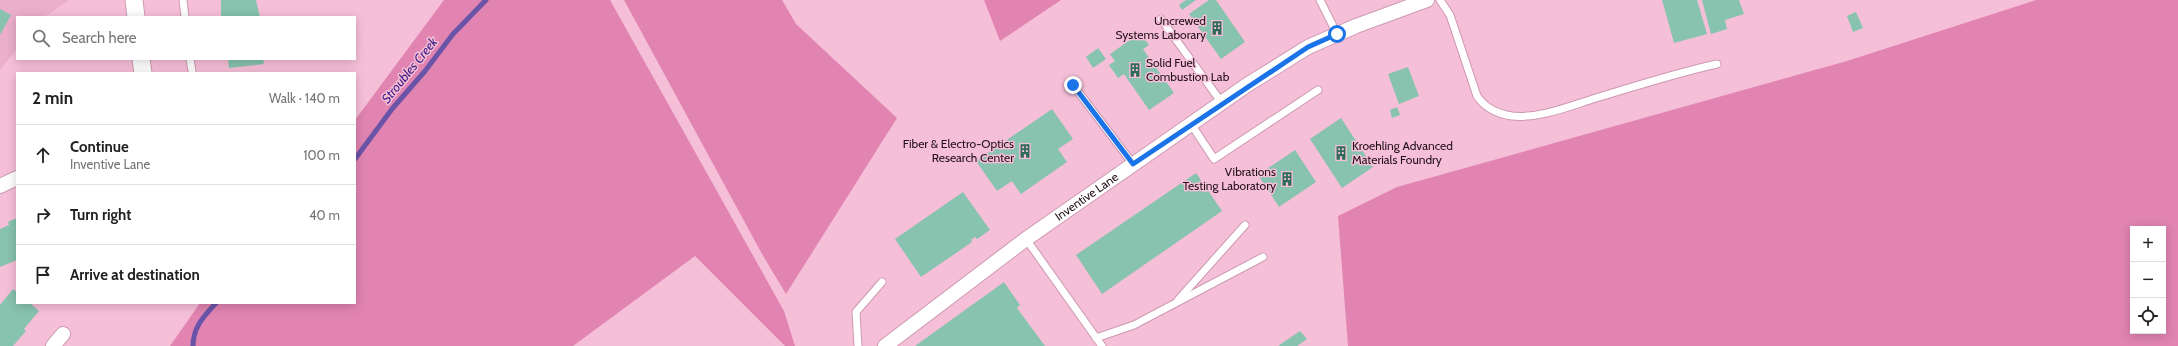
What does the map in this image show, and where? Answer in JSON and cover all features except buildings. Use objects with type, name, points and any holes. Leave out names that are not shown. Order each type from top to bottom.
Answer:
[{"type":"street","points":[[134,0],[136,16]]},
{"type":"street","name":"Inventive Lane","points":[[885,346],[1026,239],[1222,103],[1308,47],[1337,34],[1428,0]]},
{"type":"street","points":[[141,60],[143,72]]},
{"type":"street","points":[[0,186],[16,178]]},
{"type":"street","points":[[52,346],[63,334]]},
{"type":"lane","points":[[183,0],[185,16]]},
{"type":"lane","points":[[1320,0],[1337,34]]},
{"type":"lane","points":[[1440,0],[1450,15],[1477,96],[1482,104],[1495,112],[1512,116],[1530,116],[1561,109],[1674,74],[1716,64]]},
{"type":"lane","points":[[1161,19],[1222,103]]},
{"type":"lane","points":[[190,60],[192,71]]},
{"type":"lane","points":[[1073,85],[1133,164]]},
{"type":"lane","points":[[1192,124],[1214,159],[1318,90]]},
{"type":"lane","points":[[1175,303],[1245,225]]},
{"type":"lane","points":[[1026,239],[1102,346]]},
{"type":"lane","points":[[1096,338],[1134,325],[1263,257]]},
{"type":"lane","points":[[858,346],[856,312],[882,282]]},
{"type":"shaded area","points":[[0,0],[69,0],[45,16],[16,16],[16,49],[0,70]]},
{"type":"shaded area","points":[[444,0],[610,0],[784,311],[795,346],[785,346],[695,256],[573,346],[170,346],[199,304],[356,304],[356,119]]},
{"type":"shaded area","points":[[624,0],[782,0],[796,24],[897,118],[786,294],[762,254]]},
{"type":"shaded area","points":[[984,0],[1061,0],[1000,41]]},
{"type":"shaded area","points":[[2036,0],[2178,0],[2178,346],[1348,346],[1338,216],[1397,187],[1847,61]]},
{"type":"waterway","name":"Stroubles Creek","points":[[356,158],[392,109],[425,71],[453,34],[486,0]]},
{"type":"waterway","name":"Stroubles Creek","points":[[193,346],[193,339],[197,327],[203,317],[215,304]]},
{"type":"place","name":"Uncrewed Systems Laborary","points":[[1217,28]]},
{"type":"place","name":"Solid Fuel Combustion Lab","points":[[1135,70]]},
{"type":"place","name":"Fiber & Electro-Optics Research Center","points":[[1025,151]]},
{"type":"place","name":"Kroehling Advanced Materials Foundry","points":[[1341,153]]},
{"type":"place","name":"Vibrations Testing Laboratory","points":[[1287,179]]},
{"type":"route","points":[[1073,85],[1133,164],[1247,85],[1308,47],[1337,34]]}]
